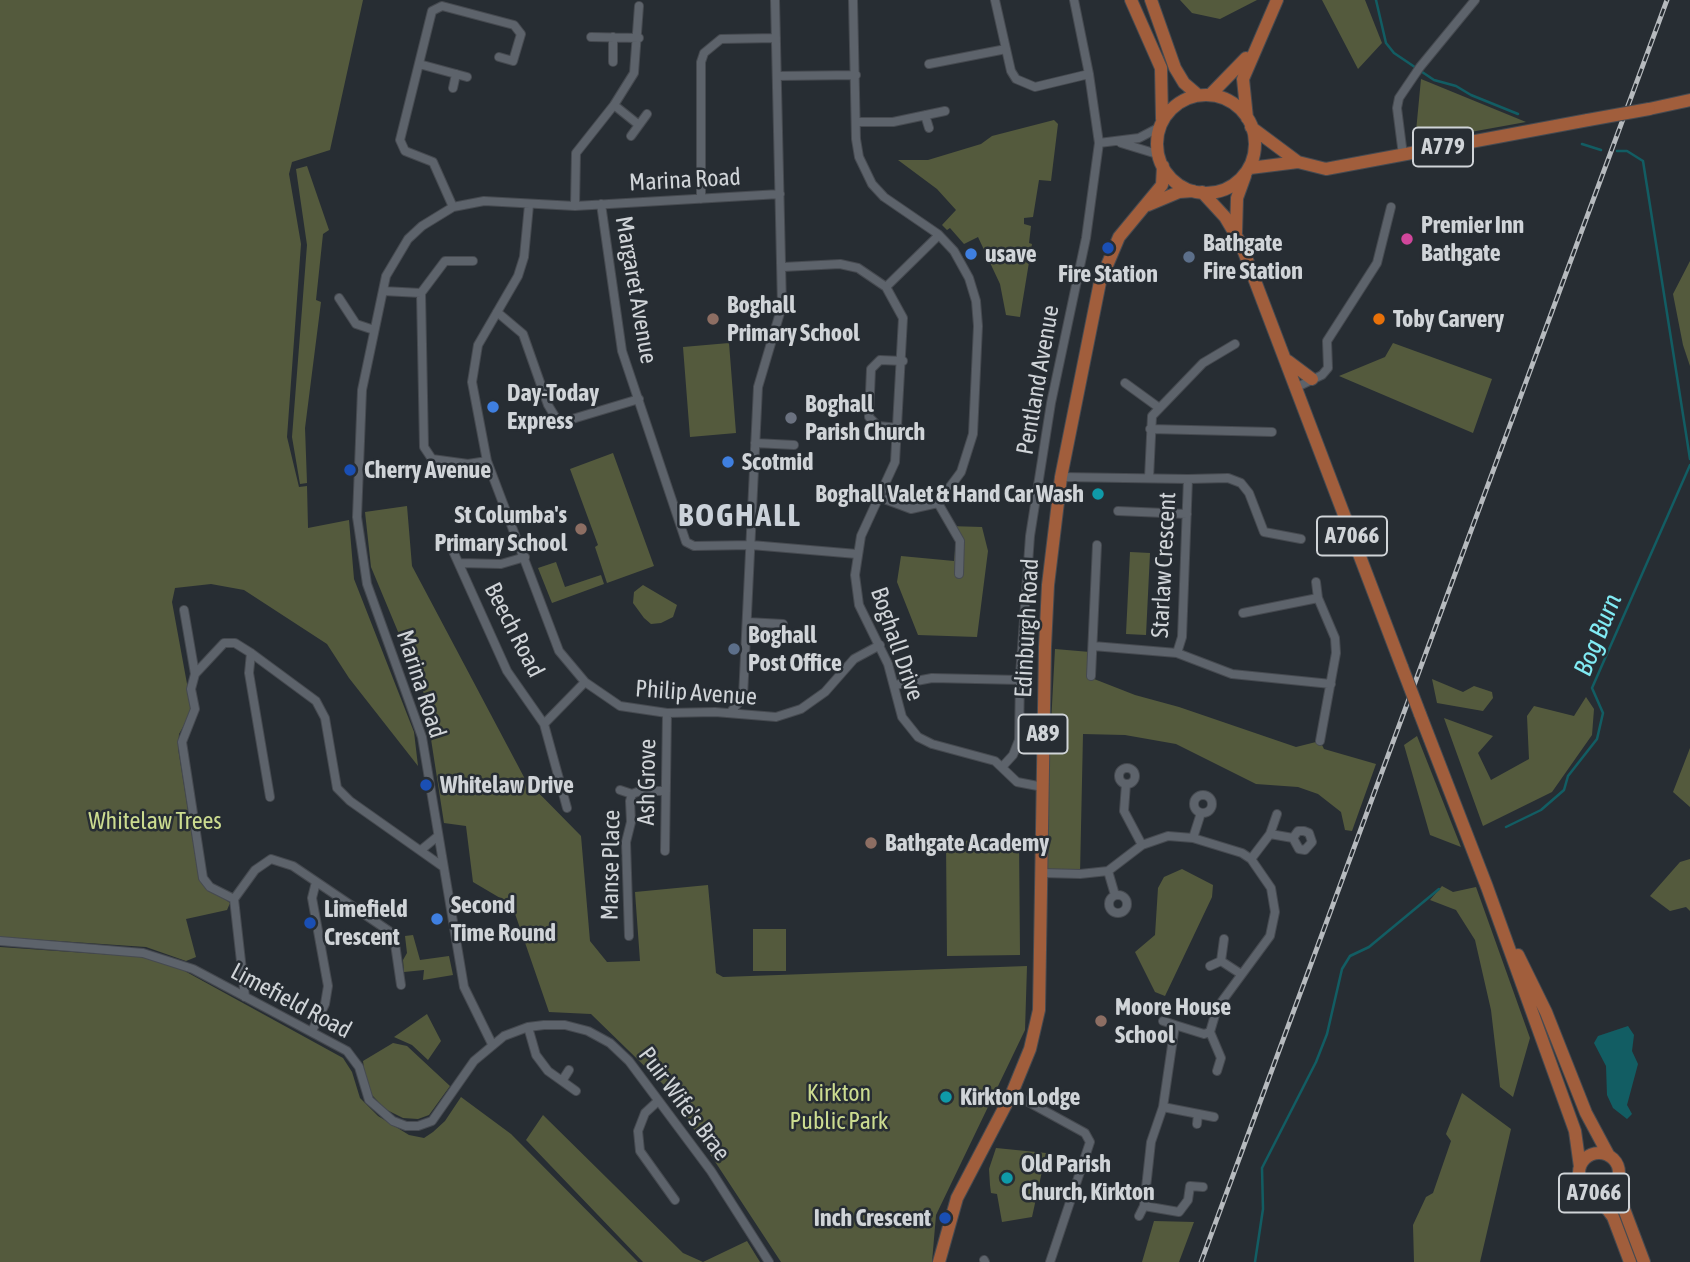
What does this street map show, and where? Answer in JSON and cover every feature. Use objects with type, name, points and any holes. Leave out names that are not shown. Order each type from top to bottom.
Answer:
[{"type":"main road","points":[[1131,0],[1161,68],[1157,154],[1163,166],[1181,185],[1199,191]]},
{"type":"main road","points":[[1151,0],[1175,68],[1184,83],[1204,95],[1229,103],[1249,123]]},
{"type":"main road","points":[[1247,172],[1255,149],[1243,79],[1277,0]]},
{"type":"main road","points":[[1160,124],[1182,99],[1204,95],[1231,77],[1256,45]]},
{"type":"main road","name":"A779","points":[[1249,123],[1298,162],[1326,169],[1690,100]]},
{"type":"main road","name":"A779","points":[[1247,172],[1298,162]]},
{"type":"main road","name":"Edinburgh Road","points":[[939,1262],[957,1198],[1012,1093],[1030,1049],[1039,1010],[1048,585],[1061,477],[1100,282],[1119,237],[1162,185],[1163,166]]},
{"type":"main road","name":"A89","points":[[1199,191],[1223,190],[1247,172]]},
{"type":"main road","name":"A7066","points":[[1237,235],[1237,198],[1247,172]]},
{"type":"main road","name":"A7066","points":[[1199,191],[1225,217],[1237,235],[1495,911],[1575,1131],[1580,1180],[1613,1217],[1630,1262]]},
{"type":"main road","name":"Edinburgh Road","points":[[1147,205],[1179,192],[1199,191]]},
{"type":"main road","points":[[1283,355],[1299,372],[1312,379]]},
{"type":"main road","name":"A7066","points":[[1495,911],[1534,987],[1586,1113],[1609,1156],[1616,1163],[1624,1209],[1644,1262]]},
{"type":"main road","name":"A7066","points":[[1580,1167],[1591,1155],[1609,1156]]},
{"type":"main road","name":"A7066","points":[[1588,1190],[1597,1194],[1607,1192],[1615,1185],[1619,1172]]},
{"type":"street","points":[[730,713],[743,697],[758,387],[782,306],[775,0]]},
{"type":"street","points":[[853,0],[859,157],[872,184],[884,197],[939,234],[954,251],[969,278],[976,301],[978,326],[973,434],[961,472],[938,503],[911,509],[879,497]]},
{"type":"street","points":[[995,0],[1011,71],[1026,85],[1035,87],[1089,74]]},
{"type":"street","name":"Pentland Avenue","points":[[1003,766],[1013,755],[1019,740],[1020,680],[1030,536],[1051,403],[1086,238],[1099,143],[1074,0]]},
{"type":"street","points":[[1403,155],[1396,108],[1418,70],[1475,0]]},
{"type":"street","points":[[453,207],[433,162],[401,147],[432,11],[442,6],[514,25],[520,34],[513,61],[499,57]]},
{"type":"street","points":[[575,206],[576,153],[635,73],[639,6]]},
{"type":"street","points":[[591,37],[639,38]]},
{"type":"street","points":[[612,62],[613,37]]},
{"type":"street","points":[[701,198],[701,62],[704,53],[721,39],[776,38]]},
{"type":"street","points":[[929,64],[1006,49]]},
{"type":"street","points":[[419,64],[467,77]]},
{"type":"street","points":[[453,88],[456,74]]},
{"type":"street","points":[[777,76],[856,75]]},
{"type":"street","points":[[614,105],[639,125]]},
{"type":"street","points":[[856,122],[894,122],[945,111]]},
{"type":"street","points":[[631,136],[647,114]]},
{"type":"street","points":[[925,116],[929,128]]},
{"type":"street","points":[[1099,143],[1139,138],[1160,124]]},
{"type":"street","points":[[1118,142],[1157,154]]},
{"type":"street","name":"Marina Road","points":[[492,1044],[464,987],[422,737],[367,584],[357,517],[362,390],[383,291],[393,261],[408,239],[422,226],[453,207],[484,201],[575,206],[780,194]]},
{"type":"street","name":"Margaret Avenue","points":[[601,204],[622,351],[686,542],[694,546],[751,545]]},
{"type":"street","name":"Philip Avenue","points":[[529,205],[524,257],[518,276],[478,345],[472,369],[473,395],[487,461],[559,651],[585,682],[620,706],[667,713],[730,713],[776,717],[801,709],[825,692],[854,659],[880,645]]},
{"type":"street","points":[[1295,388],[1328,368],[1328,341],[1377,262],[1391,206]]},
{"type":"street","points":[[886,287],[939,234]]},
{"type":"street","points":[[473,261],[445,261],[421,293],[424,447],[427,455],[432,458],[468,464],[487,461]]},
{"type":"street","name":"Boghall Drive","points":[[783,267],[840,264],[858,268],[886,287],[904,318],[895,462],[865,526],[857,554],[855,575],[859,606],[880,645],[895,685],[902,717],[918,737],[1003,766],[1017,782],[1043,787]]},
{"type":"street","points":[[383,291],[421,293]]},
{"type":"street","points":[[339,298],[356,324],[374,330]]},
{"type":"street","points":[[497,312],[523,334],[554,420],[559,423],[639,399]]},
{"type":"street","points":[[1149,478],[1152,416],[1158,407],[1224,344],[1235,344]]},
{"type":"street","points":[[899,428],[878,426],[869,416],[871,369],[880,360],[903,361]]},
{"type":"street","points":[[1301,404],[1312,379]]},
{"type":"street","points":[[1125,383],[1158,407]]},
{"type":"street","points":[[1150,429],[1260,427],[1272,432]]},
{"type":"street","points":[[755,443],[794,445]]},
{"type":"street","name":"Starlaw Crescent","points":[[1061,477],[1188,479],[1182,637],[1177,653]]},
{"type":"street","points":[[1188,479],[1228,478],[1241,483],[1249,493],[1264,532],[1301,539]]},
{"type":"street","points":[[938,503],[958,533],[961,549],[959,574]]},
{"type":"street","points":[[1118,511],[1187,514]]},
{"type":"street","points":[[751,545],[857,554]]},
{"type":"street","points":[[1091,676],[1094,545],[1108,545]]},
{"type":"street","name":"Beech Road","points":[[453,551],[508,671],[544,724],[567,808]]},
{"type":"street","points":[[460,563],[500,564],[525,557]]},
{"type":"street","points":[[1316,582],[1318,598],[1335,638],[1331,684],[1320,741]]},
{"type":"street","points":[[1243,613],[1318,598]]},
{"type":"street","points":[[184,610],[195,674],[191,689],[195,709],[182,742],[203,878],[211,887],[234,899]]},
{"type":"street","points":[[747,622],[783,624]]},
{"type":"street","points":[[195,674],[224,643],[235,643],[322,707],[333,779],[344,795],[442,866]]},
{"type":"street","points":[[1093,646],[1177,653],[1232,674],[1331,684]]},
{"type":"street","points":[[251,653],[249,673],[270,797]]},
{"type":"street","points":[[895,685],[932,678],[1020,680]]},
{"type":"street","name":"Beech Road","points":[[544,724],[585,682]]},
{"type":"street","name":"Ash Grove","points":[[665,851],[667,713]]},
{"type":"street","points":[[1126,784],[1124,811],[1142,845]]},
{"type":"street","name":"Manse Place","points":[[620,790],[632,794],[640,791],[666,791]]},
{"type":"street","name":"Manse Place","points":[[629,936],[626,842],[631,822],[632,794]]},
{"type":"street","points":[[1193,838],[1201,813]]},
{"type":"street","points":[[1251,859],[1270,834],[1277,814]]},
{"type":"street","points":[[1270,834],[1293,838]]},
{"type":"street","points":[[421,850],[438,836]]},
{"type":"street","points":[[1043,873],[1080,874],[1108,871],[1142,845],[1168,836],[1193,838],[1251,859],[1271,888],[1276,912],[1270,936],[1217,1008],[1210,1032],[1221,1058],[1217,1071]]},
{"type":"street","points":[[246,997],[234,899],[255,870],[271,859],[284,860],[393,936],[401,985]]},
{"type":"street","points":[[1108,871],[1115,895]]},
{"type":"street","points":[[312,1031],[325,1004],[328,986],[312,898],[316,882]]},
{"type":"street","points":[[1220,961],[1224,939]]},
{"type":"street","name":"Limefield Road","points":[[0,941],[143,953],[193,970],[347,1051],[359,1067],[369,1101],[393,1121],[406,1126],[418,1126],[432,1121],[474,1061],[492,1044]]},
{"type":"street","points":[[1220,961],[1241,974]]},
{"type":"street","points":[[1210,965],[1220,961]]},
{"type":"street","points":[[1163,1021],[1204,1034],[1210,1032]]},
{"type":"street","name":"Puir Wife's Brae","points":[[492,1044],[528,1027],[565,1025],[588,1031],[610,1043],[629,1060],[726,1193],[769,1262]]},
{"type":"street","points":[[1139,1216],[1144,1206],[1151,1142],[1163,1107],[1175,1025]]},
{"type":"street","points":[[528,1027],[536,1055],[548,1071],[576,1091]]},
{"type":"street","points":[[562,1081],[569,1070]]},
{"type":"street","points":[[1012,1093],[1085,1133],[1090,1142],[1050,1262]]},
{"type":"street","points":[[658,1101],[645,1113],[638,1131],[640,1151],[675,1200]]},
{"type":"street","points":[[1163,1107],[1214,1116]]},
{"type":"street","points":[[1197,1124],[1198,1114]]},
{"type":"street","points":[[1144,1206],[1179,1212],[1188,1200],[1190,1186],[1203,1187]]},
{"type":"green space","name":"Whitelaw Trees","points":[[0,0],[363,0],[330,150],[292,162],[289,174],[301,244],[287,437],[299,487],[307,486],[308,528],[349,520],[354,579],[414,732],[418,766],[349,678],[327,644],[244,590],[211,584],[175,588],[172,602],[192,711],[179,734],[178,748],[199,880],[230,903],[227,910],[186,919],[196,957],[186,961],[146,947],[0,937]]},
{"type":"green space","points":[[1180,0],[1257,0],[1220,19],[1192,13]]},
{"type":"green space","points":[[1322,0],[1365,0],[1382,43],[1358,69]]},
{"type":"green space","points":[[1421,79],[1526,122],[1415,142]]},
{"type":"green space","points":[[1054,120],[1058,124],[1051,181],[1039,180],[1033,217],[1024,218],[1024,224],[1031,226],[1029,243],[1032,244],[1020,317],[1006,315],[1000,284],[978,237],[964,244],[950,228],[947,230],[942,225],[956,210],[937,189],[898,160],[928,160],[981,144],[992,136]]},
{"type":"green space","points":[[307,166],[329,230],[323,234],[316,300],[321,302],[305,428],[307,483],[300,484],[292,437],[307,245],[296,169]]},
{"type":"green space","points":[[1690,261],[1690,366],[1673,294]]},
{"type":"green space","points":[[729,343],[736,433],[690,437],[683,347]]},
{"type":"green space","points":[[1393,343],[1492,379],[1473,433],[1339,376],[1385,357]]},
{"type":"green space","points":[[613,453],[654,566],[607,583],[595,547],[598,545],[570,469]]},
{"type":"green space","name":"Kirkton Public Park","points":[[407,506],[412,566],[525,779],[581,836],[590,941],[607,962],[640,961],[635,892],[708,885],[716,973],[723,977],[1027,966],[1025,1030],[936,1215],[932,1262],[781,1262],[666,1087],[591,1014],[549,1012],[512,905],[473,882],[466,826],[444,823],[424,694],[371,567],[365,512]]},
{"type":"green space","points":[[948,526],[982,527],[988,551],[977,637],[918,635],[897,582],[901,556],[954,561],[956,540]]},
{"type":"green space","points":[[1130,552],[1150,553],[1146,635],[1126,634]]},
{"type":"green space","points":[[556,562],[565,587],[601,575],[604,584],[552,603],[538,568]]},
{"type":"green space","points":[[643,585],[677,605],[673,617],[651,624],[644,618],[633,603],[634,592]]},
{"type":"green space","points":[[1055,649],[1090,652],[1089,677],[1135,695],[1179,707],[1296,747],[1320,741],[1324,749],[1376,764],[1352,831],[1345,830],[1341,812],[1318,794],[1298,787],[1256,784],[1176,744],[1125,735],[1083,734],[1080,874],[1043,873]]},
{"type":"green space","points":[[1432,679],[1463,692],[1474,686],[1492,692],[1493,698],[1483,711],[1437,703]]},
{"type":"green space","points":[[1586,697],[1594,709],[1592,735],[1552,792],[1483,826],[1444,718],[1493,736],[1478,753],[1491,780],[1529,759],[1527,716],[1534,706],[1574,716]]},
{"type":"green space","points":[[1417,736],[1461,847],[1430,835],[1404,745]]},
{"type":"green space","points":[[1690,748],[1690,807],[1673,792]]},
{"type":"green space","points":[[1019,840],[1020,955],[947,956],[946,841]]},
{"type":"green space","points":[[1690,859],[1690,911],[1686,907],[1670,911],[1650,896],[1680,862]]},
{"type":"green space","points":[[1182,869],[1213,885],[1212,897],[1165,996],[1155,992],[1135,952],[1155,935],[1158,888],[1164,877]]},
{"type":"green space","points":[[1442,886],[1453,892],[1476,887],[1530,1038],[1513,1097],[1500,1087],[1491,1010],[1475,940],[1456,910],[1430,900]]},
{"type":"green space","points":[[753,929],[786,929],[786,971],[753,971]]},
{"type":"green space","points":[[413,935],[420,960],[449,956],[453,975],[423,980],[424,970],[404,972],[403,960],[407,953],[405,936]]},
{"type":"green space","points":[[0,947],[144,957],[181,969],[343,1058],[352,1072],[360,1098],[378,1116],[409,1135],[424,1138],[433,1132],[445,1121],[461,1097],[511,1134],[638,1262],[0,1262]]},
{"type":"green space","points":[[427,1014],[441,1041],[428,1060],[412,1045],[394,1037]]},
{"type":"green space","points":[[393,1043],[407,1046],[450,1086],[429,1115],[418,1119],[403,1118],[385,1109],[372,1095],[366,1081],[363,1061]]},
{"type":"green space","points":[[1462,1093],[1511,1129],[1480,1262],[1414,1262],[1413,1225],[1426,1197],[1433,1193],[1451,1141],[1446,1134]]},
{"type":"green space","points":[[543,1115],[683,1253],[703,1262],[643,1262],[526,1140]]},
{"type":"green space","points":[[996,1148],[1046,1153],[1032,1217],[1002,1222],[997,1194],[991,1193],[990,1185],[989,1169]]},
{"type":"green space","points":[[1154,1221],[1194,1222],[1179,1262],[1142,1262]]},
{"type":"green space","points":[[747,1241],[760,1262],[703,1262]]},
{"type":"water","points":[[1628,1026],[1634,1035],[1632,1051],[1638,1064],[1627,1105],[1632,1114],[1627,1119],[1613,1108],[1607,1095],[1606,1066],[1594,1043],[1598,1036]]},
{"type":"waterway","points":[[1376,0],[1386,43],[1394,53],[1434,80],[1456,86],[1518,114]]},
{"type":"waterway","points":[[1582,144],[1601,150]]},
{"type":"waterway","name":"Bog Burn","points":[[1617,151],[1627,151],[1643,161],[1690,459]]},
{"type":"waterway","name":"Bog Burn","points":[[1506,827],[1541,810],[1564,790],[1568,776],[1597,739],[1603,713],[1592,688],[1690,465]]},
{"type":"waterway","points":[[1255,1262],[1263,1209],[1262,1168],[1316,1062],[1327,1034],[1342,969],[1350,956],[1369,947],[1439,889]]},
{"type":"railway","points":[[1201,1262],[1667,0]]},
{"type":"place","name":"Premier Inn Bathgate","points":[[1407,239]]},
{"type":"place","name":"Fire Station","points":[[1108,248]]},
{"type":"place","name":"usave","points":[[971,254]]},
{"type":"place","name":"Bathgate Fire Station","points":[[1189,257]]},
{"type":"place","name":"Boghall Primary School","points":[[713,319]]},
{"type":"place","name":"Toby Carvery","points":[[1379,319]]},
{"type":"place","name":"Day-Today Express","points":[[493,407]]},
{"type":"place","name":"Boghall Parish Church","points":[[791,418]]},
{"type":"place","name":"Scotmid","points":[[728,462]]},
{"type":"place","name":"Cherry Avenue","points":[[350,470]]},
{"type":"place","name":"Boghall Valet & Hand Car Wash","points":[[1098,494]]},
{"type":"place","name":"St Columba's Primary School","points":[[581,529]]},
{"type":"place","name":"Boghall Post Office","points":[[734,649]]},
{"type":"place","name":"Whitelaw Drive","points":[[426,785]]},
{"type":"place","name":"Bathgate Academy","points":[[871,843]]},
{"type":"place","name":"Second Time Round","points":[[437,919]]},
{"type":"place","name":"Limefield Crescent","points":[[310,923]]},
{"type":"place","name":"Moore House School","points":[[1101,1021]]},
{"type":"place","name":"Kirkton Lodge","points":[[946,1097]]},
{"type":"place","name":"Old Parish Church, Kirkton","points":[[1007,1178]]},
{"type":"place","name":"Inch Crescent","points":[[945,1218]]},
{"type":"district","name":"BOGHALL","points":[[740,516]]}]
